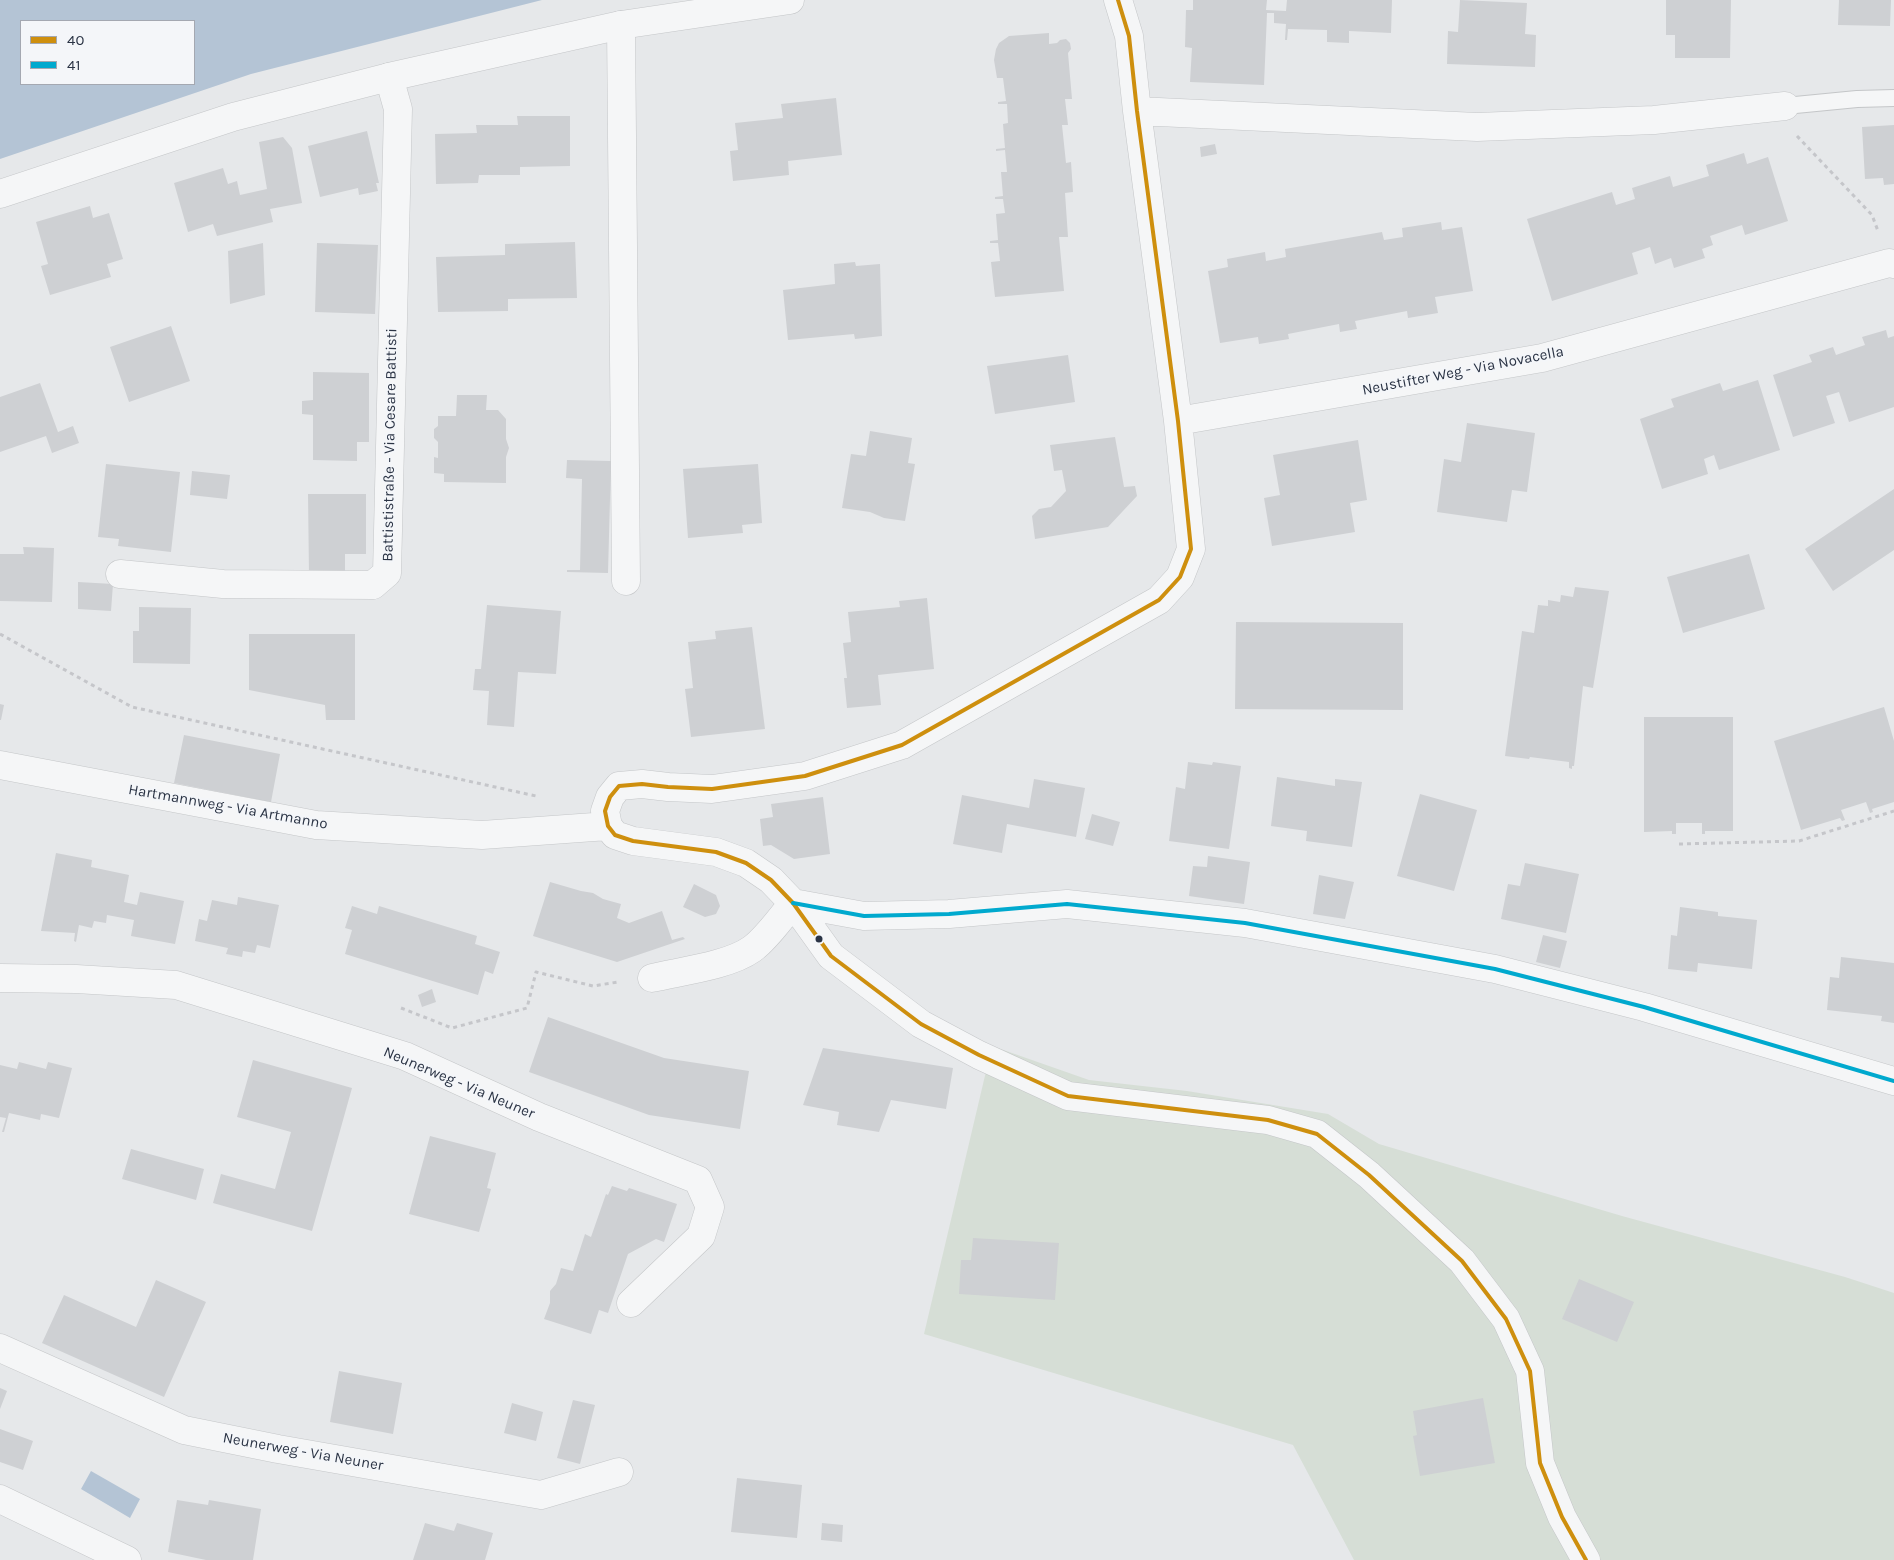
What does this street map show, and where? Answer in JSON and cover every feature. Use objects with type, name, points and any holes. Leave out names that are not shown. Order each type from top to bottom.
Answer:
[{"type":"street","points":[[0,194],[233,117],[389,77],[621,26],[790,0]]},
{"type":"street","points":[[1118,0],[1129,36],[1137,111],[1178,421],[1191,548],[1180,577],[1159,600],[902,745],[805,776],[712,789],[642,784],[619,786],[610,797],[605,811],[608,826],[614,835],[633,841],[716,852],[746,863],[770,880],[792,903],[831,956],[921,1024],[979,1055],[1068,1096],[1268,1120],[1317,1134],[1369,1175],[1462,1261],[1506,1319],[1530,1371],[1540,1463],[1562,1516],[1586,1560]]},
{"type":"street","points":[[621,26],[626,581]]},
{"type":"street","name":"Battististraße - Via Cesare Battisti","points":[[120,574],[223,584],[373,585],[387,572],[398,109],[389,77]]},
{"type":"street","points":[[1137,111],[1477,127],[1654,120],[1785,106]]},
{"type":"street","name":"Neustifter Weg - Via Novacella","points":[[1178,421],[1542,358],[1891,263]]},
{"type":"street","name":"Hartmannweg - Via Artmanno","points":[[0,765],[316,825],[482,836],[608,826]]},
{"type":"street","points":[[652,978],[726,961],[752,949],[778,922],[792,903]]},
{"type":"street","points":[[792,903],[864,916],[949,914],[1067,904],[1245,923],[1495,969],[1644,1007],[1894,1081]]},
{"type":"street","name":"Neunerweg - Via Neuner","points":[[0,978],[76,979],[176,985],[405,1056],[539,1117],[698,1180],[710,1207],[701,1236],[631,1303]]},
{"type":"street","name":"Neunerweg - Via Neuner","points":[[0,1348],[184,1430],[541,1495],[619,1472]]},
{"type":"street","points":[[0,1499],[127,1560]]},
{"type":"lane","points":[[1785,106],[1857,99],[1894,98]]},
{"type":"path","points":[[1785,106],[1794,132],[1872,215],[1891,263]]},
{"type":"path","points":[[0,634],[132,707],[538,796]]},
{"type":"path","points":[[1678,844],[1799,841],[1894,811]]},
{"type":"path","points":[[401,1008],[452,1028],[526,1008],[536,972],[593,986],[652,978]]},
{"type":"shaded area","points":[[992,1046],[1089,1080],[1187,1091],[1328,1114],[1379,1144],[1622,1216],[1845,1277],[1894,1293],[1894,1560],[1354,1560],[1293,1445],[924,1334]]},
{"type":"water","points":[[0,0],[542,0],[251,74],[0,159]]},
{"type":"water","points":[[91,1471],[140,1499],[130,1518],[81,1489]]},
{"type":"building","points":[[1193,0],[1267,0],[1266,10],[1286,11],[1287,0],[1392,0],[1391,33],[1349,31],[1349,43],[1327,42],[1327,30],[1288,29],[1287,40],[1285,40],[1286,24],[1274,23],[1274,13],[1267,13],[1264,85],[1190,82],[1192,48],[1185,47],[1186,10],[1193,10]]},
{"type":"building","points":[[1460,0],[1527,3],[1525,34],[1536,35],[1535,67],[1447,64],[1448,31],[1458,32]]},
{"type":"building","points":[[1666,0],[1731,0],[1730,58],[1675,58],[1675,35],[1666,35]]},
{"type":"building","points":[[1839,0],[1891,0],[1890,26],[1838,25]]},
{"type":"building","points":[[1049,33],[1049,44],[1066,39],[1070,43],[1071,49],[1068,53],[1072,99],[1065,99],[1068,125],[1062,125],[1066,163],[1071,162],[1073,192],[1065,193],[1068,237],[1059,237],[1064,291],[995,297],[991,262],[1000,261],[998,243],[990,243],[990,241],[998,240],[996,214],[1005,213],[1003,199],[995,199],[995,197],[1003,196],[1001,172],[1007,172],[1005,150],[996,151],[996,149],[1005,148],[1003,124],[1008,123],[1007,104],[998,104],[998,102],[1006,101],[1003,78],[997,78],[994,60],[996,49],[999,43],[1009,36]]},
{"type":"building","points":[[836,98],[842,155],[788,161],[789,175],[733,181],[730,151],[738,150],[735,123],[783,118],[781,104]]},
{"type":"building","points":[[517,116],[570,116],[570,166],[520,167],[520,175],[479,175],[478,183],[436,184],[435,134],[477,133],[476,125],[518,125]]},
{"type":"building","points":[[1894,125],[1894,184],[1884,185],[1883,178],[1865,179],[1862,127]]},
{"type":"building","points":[[367,131],[379,183],[376,183],[378,191],[359,195],[358,188],[320,197],[308,146]]},
{"type":"building","points":[[283,137],[292,148],[302,203],[270,209],[273,222],[217,236],[213,224],[188,232],[174,183],[223,168],[228,184],[237,181],[240,195],[267,189],[259,142]]},
{"type":"building","points":[[1215,144],[1217,154],[1201,157],[1200,147]]},
{"type":"building","points":[[1744,153],[1747,164],[1768,157],[1788,221],[1745,235],[1742,225],[1710,236],[1713,245],[1702,249],[1705,258],[1674,268],[1671,258],[1655,264],[1650,247],[1632,253],[1638,274],[1552,301],[1527,219],[1612,192],[1616,205],[1635,199],[1632,188],[1670,176],[1673,187],[1709,176],[1706,165]]},
{"type":"building","points":[[90,206],[93,218],[109,213],[123,259],[107,264],[111,277],[50,295],[41,266],[48,264],[36,222]]},
{"type":"building","points":[[1441,222],[1442,230],[1462,227],[1473,291],[1435,297],[1438,313],[1408,318],[1407,311],[1355,321],[1357,329],[1340,332],[1339,324],[1288,334],[1289,339],[1259,344],[1258,337],[1220,343],[1208,271],[1228,267],[1227,259],[1265,252],[1266,261],[1286,257],[1285,249],[1382,232],[1384,240],[1403,237],[1402,228]]},
{"type":"building","points":[[575,242],[577,298],[508,299],[508,311],[438,312],[436,257],[505,255],[505,244]]},
{"type":"building","points":[[263,243],[265,295],[230,304],[228,251]]},
{"type":"building","points":[[317,243],[378,245],[375,314],[315,312]]},
{"type":"building","points":[[855,262],[856,266],[880,264],[882,336],[855,339],[854,334],[788,340],[783,290],[835,284],[834,264]]},
{"type":"building","points":[[171,326],[190,381],[129,402],[110,347]]},
{"type":"building","points":[[1886,330],[1888,338],[1894,336],[1894,407],[1849,422],[1839,392],[1826,396],[1835,423],[1793,437],[1773,375],[1812,362],[1809,355],[1833,347],[1836,355],[1865,345],[1862,337]]},
{"type":"building","points":[[1068,355],[1075,402],[995,414],[987,366]]},
{"type":"building","points":[[313,372],[369,373],[369,442],[357,442],[357,461],[313,460],[313,415],[302,414],[302,401],[313,400]]},
{"type":"building","points":[[1758,380],[1780,450],[1719,470],[1714,455],[1704,459],[1708,474],[1662,489],[1640,419],[1674,407],[1671,399],[1720,383],[1723,391]]},
{"type":"building","points":[[40,383],[58,432],[73,426],[79,443],[52,453],[46,436],[0,452],[0,397]]},
{"type":"building","points":[[457,395],[487,395],[486,410],[498,410],[506,419],[506,439],[509,448],[506,457],[506,483],[444,482],[444,474],[434,473],[434,457],[438,458],[438,442],[434,438],[434,429],[438,426],[438,416],[456,416]]},
{"type":"building","points":[[1467,423],[1535,433],[1527,492],[1512,490],[1507,522],[1437,512],[1444,459],[1461,462]]},
{"type":"building","points":[[870,431],[912,438],[908,463],[915,464],[905,521],[884,518],[870,512],[842,508],[851,454],[866,456]]},
{"type":"building","points":[[1115,437],[1124,487],[1135,486],[1137,496],[1108,527],[1035,539],[1032,516],[1039,509],[1051,507],[1066,491],[1062,470],[1054,471],[1050,445]]},
{"type":"building","points":[[1358,440],[1367,500],[1350,503],[1355,532],[1272,546],[1264,498],[1280,495],[1273,455]]},
{"type":"building","points":[[567,460],[611,461],[608,573],[567,572],[567,570],[580,570],[582,479],[566,478]]},
{"type":"building","points":[[106,464],[180,472],[171,552],[118,546],[119,539],[98,537]]},
{"type":"building","points":[[758,464],[762,523],[742,525],[743,533],[688,538],[683,469]]},
{"type":"building","points":[[192,471],[230,475],[227,499],[190,495]]},
{"type":"building","points":[[1894,489],[1894,550],[1833,591],[1805,549]]},
{"type":"building","points":[[308,494],[366,494],[366,554],[345,554],[345,575],[309,575]]},
{"type":"building","points":[[23,547],[54,548],[52,602],[0,601],[0,554],[24,554]]},
{"type":"building","points":[[1749,554],[1765,609],[1683,633],[1667,577]]},
{"type":"building","points":[[78,582],[113,584],[111,611],[78,609]]},
{"type":"building","points":[[1575,587],[1609,591],[1593,688],[1583,686],[1574,766],[1572,766],[1572,769],[1569,768],[1569,762],[1505,756],[1522,631],[1534,633],[1538,605],[1548,606],[1548,600],[1560,602],[1561,595],[1573,597]]},
{"type":"building","points":[[927,598],[934,669],[878,675],[881,705],[847,708],[844,678],[847,678],[843,643],[851,642],[848,612],[900,607],[899,601]]},
{"type":"building","points":[[487,605],[561,611],[556,674],[518,672],[514,727],[487,725],[489,691],[473,690],[475,669],[481,669]]},
{"type":"building","points":[[139,607],[191,608],[190,664],[133,663],[133,631],[139,631]]},
{"type":"building","points":[[1236,622],[1403,623],[1403,710],[1235,709]]},
{"type":"building","points":[[752,627],[765,729],[691,737],[685,689],[693,688],[688,642],[716,639],[715,631]]},
{"type":"building","points":[[249,634],[355,634],[355,720],[326,720],[325,705],[249,690]]},
{"type":"building","points":[[0,704],[4,705],[1,720],[0,720]]},
{"type":"building","points":[[1884,707],[1894,741],[1894,802],[1872,809],[1873,812],[1870,813],[1866,802],[1841,810],[1845,820],[1842,821],[1840,818],[1801,830],[1774,741]]},
{"type":"building","points":[[1644,717],[1733,717],[1733,831],[1705,831],[1705,834],[1702,834],[1702,823],[1676,823],[1676,834],[1672,834],[1672,831],[1644,832]]},
{"type":"building","points":[[184,735],[280,754],[271,802],[174,783]]},
{"type":"building","points":[[1188,762],[1212,765],[1213,762],[1241,766],[1229,849],[1169,841],[1176,787],[1185,789]]},
{"type":"building","points":[[1277,777],[1335,786],[1335,779],[1362,782],[1352,847],[1306,841],[1307,831],[1271,826]]},
{"type":"building","points":[[1034,779],[1085,788],[1076,837],[1007,824],[1002,853],[953,844],[962,795],[1029,808]]},
{"type":"building","points":[[1420,794],[1477,810],[1454,891],[1397,876]]},
{"type":"building","points":[[823,797],[830,854],[794,859],[771,845],[763,846],[760,819],[773,817],[771,804]]},
{"type":"building","points":[[1092,814],[1120,822],[1113,846],[1085,839]]},
{"type":"building","points":[[56,853],[92,860],[91,867],[129,875],[124,902],[137,905],[140,892],[184,901],[175,944],[131,936],[134,920],[107,915],[106,923],[94,921],[92,928],[79,925],[76,942],[74,941],[75,933],[41,931]]},
{"type":"building","points":[[1208,856],[1250,862],[1244,904],[1189,896],[1193,866],[1207,867]]},
{"type":"building","points":[[1525,863],[1579,874],[1566,933],[1501,919],[1508,884],[1520,886]]},
{"type":"building","points":[[1319,875],[1354,882],[1345,919],[1313,914]]},
{"type":"building","points":[[550,882],[593,893],[603,899],[621,904],[617,918],[629,923],[662,911],[672,940],[683,937],[685,939],[617,962],[533,936]]},
{"type":"building","points":[[694,884],[716,895],[720,906],[716,914],[705,917],[683,907]]},
{"type":"building","points":[[238,897],[279,905],[270,948],[257,945],[255,953],[243,951],[242,957],[226,954],[228,948],[195,941],[199,919],[207,921],[212,900],[237,905]]},
{"type":"building","points":[[352,906],[377,914],[379,906],[477,936],[475,944],[500,952],[493,974],[485,971],[478,995],[345,954],[352,930],[345,928]]},
{"type":"building","points":[[1680,907],[1718,912],[1718,916],[1757,920],[1752,969],[1698,963],[1697,972],[1668,969],[1671,935],[1677,936]]},
{"type":"building","points":[[1543,935],[1567,941],[1560,968],[1536,962]]},
{"type":"building","points":[[1841,957],[1894,963],[1894,1023],[1881,1021],[1882,1016],[1827,1010],[1830,977],[1839,978]]},
{"type":"building","points":[[432,989],[436,1002],[422,1007],[418,995]]},
{"type":"building","points":[[548,1017],[664,1058],[749,1071],[740,1129],[649,1115],[529,1072]]},
{"type":"building","points":[[823,1048],[953,1068],[946,1109],[891,1100],[879,1132],[837,1125],[839,1112],[803,1105]]},
{"type":"building","points":[[253,1060],[352,1088],[312,1231],[213,1203],[221,1174],[275,1189],[291,1132],[237,1117]]},
{"type":"building","points":[[19,1062],[46,1069],[48,1062],[72,1068],[59,1118],[41,1114],[40,1120],[9,1113],[4,1132],[2,1132],[6,1118],[0,1117],[0,1065],[17,1069]]},
{"type":"building","points":[[430,1136],[496,1153],[487,1188],[491,1189],[479,1232],[409,1214]]},
{"type":"building","points":[[131,1149],[204,1169],[196,1200],[122,1179]]},
{"type":"building","points":[[612,1186],[627,1191],[629,1188],[677,1204],[664,1242],[656,1239],[628,1254],[608,1313],[599,1310],[591,1334],[544,1319],[550,1303],[550,1291],[556,1284],[561,1268],[573,1271],[585,1234],[591,1237],[606,1194],[608,1195]]},
{"type":"building","points":[[973,1238],[1059,1243],[1055,1300],[959,1294],[961,1260],[971,1260]]},
{"type":"building","points":[[1579,1279],[1634,1302],[1617,1342],[1562,1319]]},
{"type":"building","points":[[156,1280],[206,1302],[164,1397],[42,1343],[64,1295],[136,1327]]},
{"type":"building","points":[[339,1371],[402,1383],[393,1434],[330,1422]]},
{"type":"building","points":[[0,1388],[7,1391],[0,1409]]},
{"type":"building","points":[[1483,1398],[1495,1463],[1420,1476],[1413,1436],[1417,1435],[1413,1411]]},
{"type":"building","points":[[573,1400],[595,1405],[580,1464],[557,1458]]},
{"type":"building","points":[[512,1403],[543,1412],[536,1441],[504,1433]]},
{"type":"building","points":[[0,1429],[33,1441],[23,1470],[0,1462]]},
{"type":"building","points":[[737,1478],[802,1485],[797,1538],[731,1532]]},
{"type":"building","points":[[177,1500],[208,1505],[209,1500],[261,1509],[253,1560],[206,1560],[168,1552]]},
{"type":"building","points":[[425,1523],[454,1531],[457,1523],[493,1533],[485,1560],[413,1560]]},
{"type":"building","points":[[822,1523],[843,1525],[842,1542],[821,1540]]},
{"type":"transit line","name":"40","points":[[1118,0],[1129,36],[1137,111],[1178,421],[1191,549],[1180,577],[1159,600],[902,745],[805,776],[712,789],[642,784],[619,786],[610,797],[605,811],[608,826],[615,835],[633,841],[716,852],[746,863],[771,880],[793,903],[831,956],[921,1024],[979,1055],[1068,1096],[1268,1120],[1317,1134],[1369,1175],[1462,1261],[1506,1319],[1530,1371],[1540,1463],[1562,1517],[1586,1560]]},
{"type":"transit line","name":"41","points":[[793,903],[864,916],[949,914],[1067,904],[1245,923],[1495,969],[1644,1007],[1894,1081]]}]
